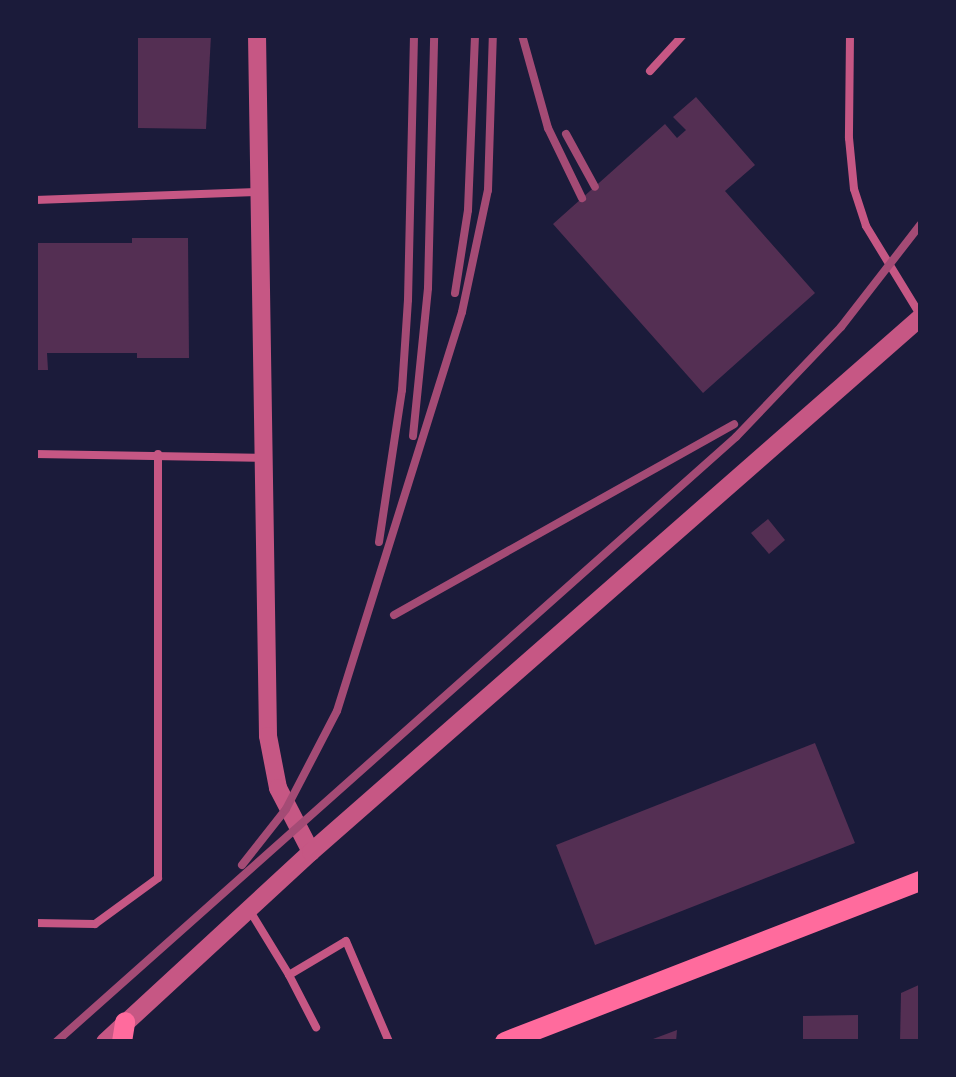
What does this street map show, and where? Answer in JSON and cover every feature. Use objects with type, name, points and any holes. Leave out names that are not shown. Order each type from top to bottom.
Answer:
[{"type":"main road","points":[[505,1042],[921,881]]},
{"type":"street","points":[[256,35],[268,736],[278,788],[310,852]]},
{"type":"street","points":[[105,1042],[124,1032],[310,852],[921,317]]},
{"type":"lane","points":[[650,71],[683,35]]},
{"type":"lane","points":[[850,35],[849,138],[854,189],[866,226],[921,317]]},
{"type":"lane","points":[[35,200],[256,192]]},
{"type":"lane","points":[[35,454],[264,458]]},
{"type":"lane","points":[[35,923],[96,924],[158,878],[158,454]]},
{"type":"lane","points":[[249,909],[316,1028]]},
{"type":"lane","points":[[288,975],[346,941],[389,1042]]},
{"type":"building","points":[[138,35],[211,35],[206,129],[138,128]]},
{"type":"building","points":[[696,97],[755,165],[725,191],[815,293],[703,393],[553,224],[665,124],[677,138],[686,130],[673,117]]},
{"type":"building","points":[[132,238],[188,238],[189,358],[137,358],[137,353],[47,353],[48,370],[35,370],[35,243],[132,243]]},
{"type":"building","points":[[768,519],[785,540],[769,554],[751,533]]},
{"type":"building","points":[[815,743],[855,843],[595,945],[556,845]]},
{"type":"building","points":[[921,984],[921,1042],[900,1042],[901,993]]},
{"type":"building","points":[[858,1015],[858,1042],[803,1042],[803,1016]]},
{"type":"building","points":[[677,1030],[676,1042],[645,1042]]},
{"type":"railway","points":[[379,542],[402,390],[414,35]]},
{"type":"railway","points":[[413,436],[428,288],[434,35]]},
{"type":"railway","points":[[455,293],[468,210],[475,35]]},
{"type":"railway","points":[[242,865],[286,809],[337,711],[462,312],[488,190],[493,35]]},
{"type":"railway","points":[[522,35],[548,128],[582,198]]},
{"type":"railway","points":[[566,134],[595,187]]},
{"type":"railway","points":[[56,1042],[736,437],[841,327],[921,224]]},
{"type":"railway","points":[[394,615],[734,424]]}]
